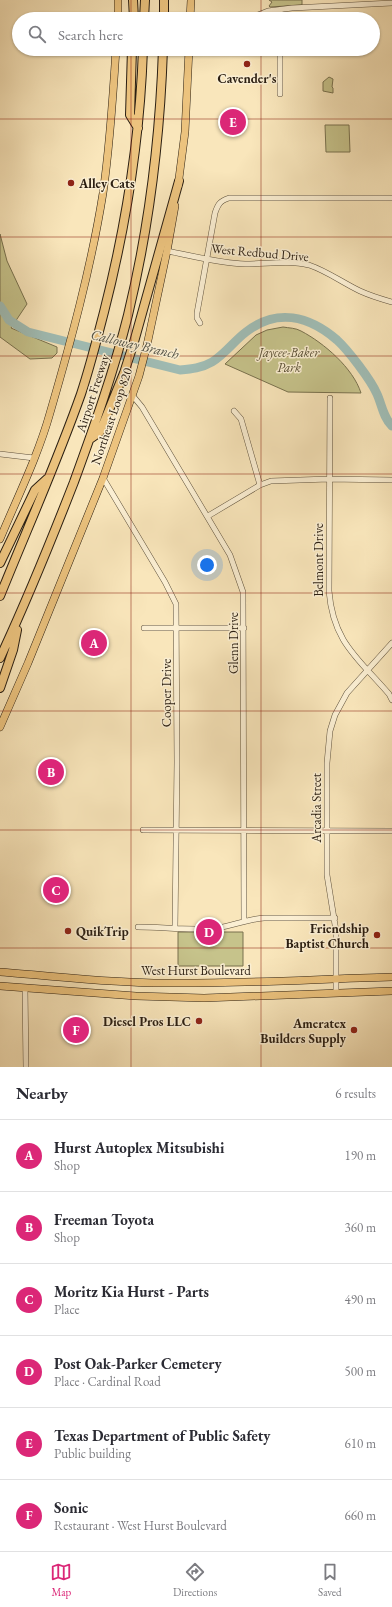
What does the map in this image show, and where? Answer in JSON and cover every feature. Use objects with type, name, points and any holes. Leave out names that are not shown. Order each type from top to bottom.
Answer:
[{"type":"highway","points":[[133,0],[134,12]]},
{"type":"highway","points":[[144,12],[145,0]]},
{"type":"highway","points":[[163,0],[164,12]]},
{"type":"highway","points":[[132,56],[130,115],[138,128]]},
{"type":"highway","name":"Airport Freeway","points":[[0,596],[49,478],[81,393],[99,332],[118,257],[129,192],[138,128],[143,56]]},
{"type":"highway","name":"Airport Freeway","points":[[0,658],[47,552],[90,439],[121,340],[134,290],[155,163],[162,86],[163,56]]},
{"type":"highway","points":[[90,439],[100,432],[124,373],[179,181]]},
{"type":"highway","points":[[0,563],[35,490],[49,478]]},
{"type":"highway","points":[[0,688],[13,650],[20,615]]},
{"type":"main road","points":[[118,0],[118,12]]},
{"type":"main road","points":[[190,12],[191,0]]},
{"type":"main road","points":[[0,539],[34,458],[50,413],[75,325],[103,194],[112,112],[116,56]]},
{"type":"main road","name":"Northeast Loop 820","points":[[0,727],[34,649],[103,478],[139,376],[167,251],[179,181],[185,132],[189,56]]},
{"type":"main road","name":"West Hurst Boulevard","points":[[0,972],[108,981],[163,983],[268,982],[336,978],[392,977]]},
{"type":"main road","name":"West Hurst Boulevard","points":[[0,986],[136,996],[204,998],[392,991]]},
{"type":"street","points":[[266,12],[392,3]]},
{"type":"street","points":[[273,12],[277,10]]},
{"type":"street","points":[[280,56],[280,94]]},
{"type":"street","points":[[200,323],[197,318],[197,313],[206,259],[217,205],[222,200],[229,198],[392,198]]},
{"type":"street","name":"West Redbud Drive","points":[[167,251],[206,259],[245,264],[295,263],[308,265],[322,270],[360,291],[392,302]]},
{"type":"street","name":"Glenn Drive","points":[[132,395],[142,407],[208,516],[230,555],[241,583],[244,603],[242,830],[244,921]]},
{"type":"street","name":"Belmont Drive","points":[[330,398],[328,591],[330,604],[335,622],[344,643],[392,700]]},
{"type":"street","points":[[234,411],[241,419],[260,485]]},
{"type":"street","points":[[0,454],[34,458]]},
{"type":"street","name":"Cooper Drive","points":[[103,478],[173,596],[176,604],[175,928]]},
{"type":"street","points":[[208,516],[260,485],[271,481],[283,479],[392,480]]},
{"type":"street","points":[[144,628],[244,628]]},
{"type":"street","name":"Arcadia Street","points":[[336,992],[335,918],[327,875],[327,763],[330,731],[341,702],[392,643]]},
{"type":"street","points":[[143,830],[392,831]]},
{"type":"street","points":[[138,927],[215,928],[231,926],[244,921],[264,918],[335,918]]},
{"type":"street","points":[[26,988],[26,1067]]},
{"type":"green space","points":[[269,0],[302,0],[302,5],[270,7],[269,6],[272,2]]},
{"type":"green space","points":[[329,77],[333,79],[333,93],[323,91],[323,82]]},
{"type":"green space","points":[[325,125],[349,125],[350,152],[326,152]]},
{"type":"green space","points":[[0,234],[7,261],[27,304],[11,328],[57,347],[57,353],[52,358],[30,359],[0,337]]},
{"type":"green space","name":"Jaycee-Baker Park","points":[[283,327],[299,330],[328,349],[337,357],[351,374],[361,393],[288,392],[225,364],[256,335],[267,330]]},
{"type":"green space","points":[[178,932],[243,932],[243,966],[178,966]]},
{"type":"waterway","name":"Calloway Branch","points":[[0,306],[9,320],[28,332],[180,370],[192,369],[212,362],[237,339],[258,324],[281,318],[293,318],[304,321],[315,325],[326,332],[337,340],[347,351],[365,373],[379,398],[385,415],[392,426]]},
{"type":"place","name":"Cavender's","points":[[247,64]]},
{"type":"place","name":"Texas Department of Public Safety","points":[[233,122]]},
{"type":"place","name":"Alley Cats","points":[[71,183]]},
{"type":"place","name":"Hurst Autoplex Mitsubishi","points":[[94,643]]},
{"type":"place","name":"Freeman Toyota","points":[[51,772]]},
{"type":"place","name":"Moritz Kia Hurst - Parts","points":[[56,890]]},
{"type":"place","name":"QuikTrip","points":[[68,931]]},
{"type":"place","name":"Post Oak-Parker Cemetery","points":[[209,932]]},
{"type":"place","name":"Friendship Baptist Church","points":[[377,935]]},
{"type":"place","name":"Diesel Pros LLC","points":[[199,1021]]},
{"type":"place","name":"Sonic","points":[[76,1030]]},
{"type":"place","name":"Ameratex Builders Supply","points":[[354,1030]]}]
